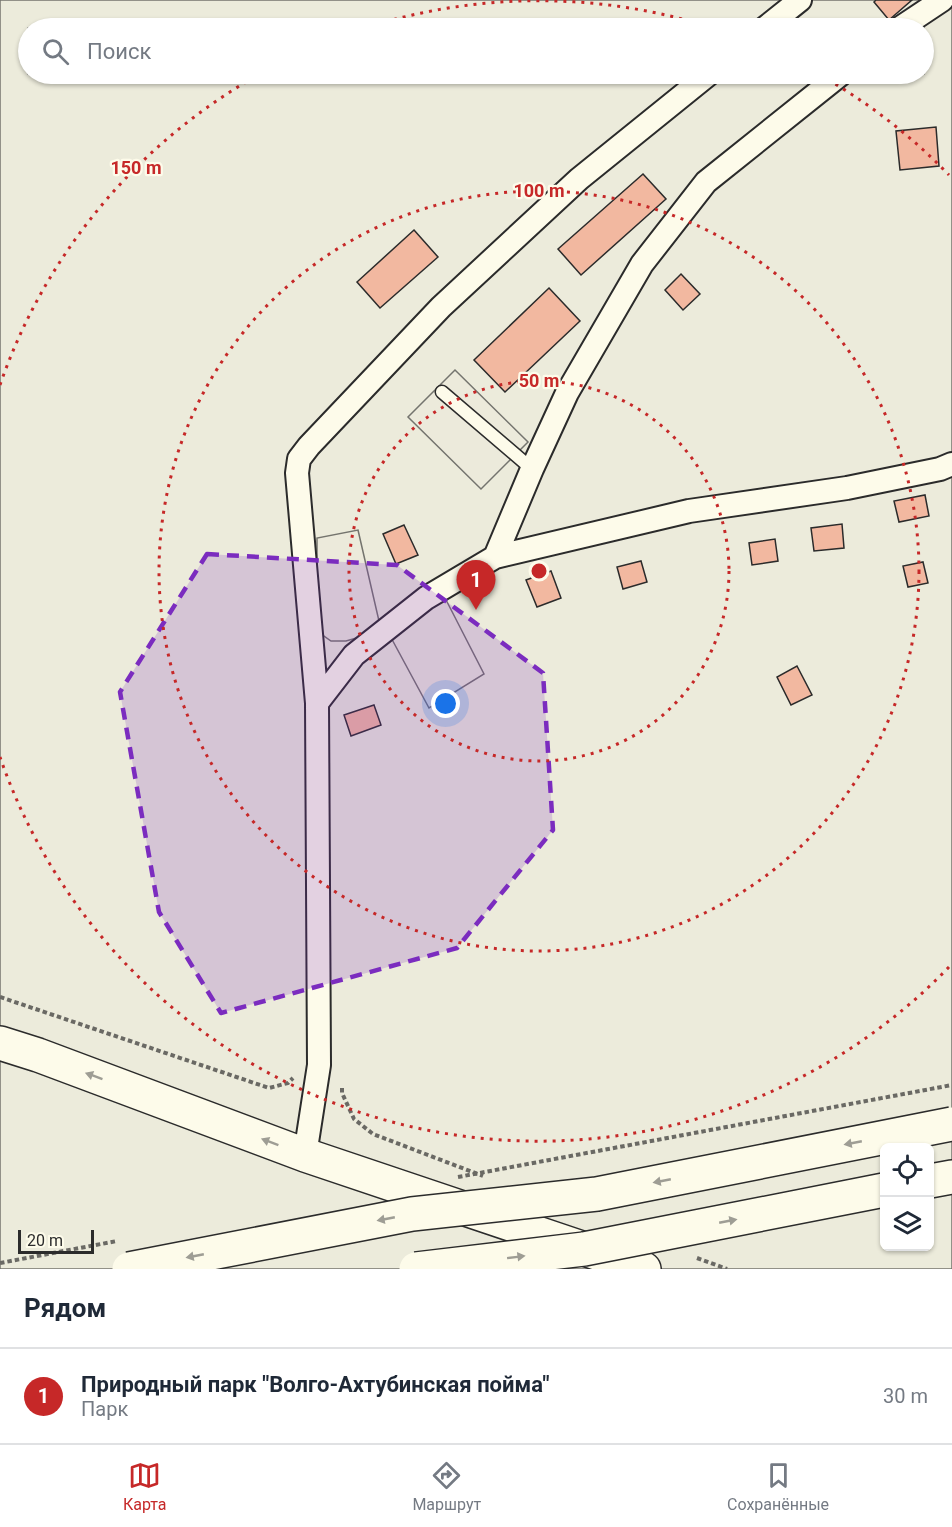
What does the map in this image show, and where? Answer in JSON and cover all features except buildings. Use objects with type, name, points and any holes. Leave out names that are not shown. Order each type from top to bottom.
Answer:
[{"type":"main road","points":[[0,1043],[39,1055],[306,1155],[644,1269]]},
{"type":"main road","points":[[123,1255],[412,1214],[597,1194],[952,1124]]},
{"type":"main road","points":[[934,1180],[952,1177]]},
{"type":"main road","points":[[416,1269],[584,1249],[880,1191]]},
{"type":"street","points":[[778,18],[800,0]]},
{"type":"street","points":[[915,18],[942,0]]},
{"type":"street","points":[[306,1155],[319,1065],[317,703],[297,473],[299,459],[441,307],[579,179],[697,84]]},
{"type":"street","points":[[495,557],[567,393],[642,264],[706,182],[828,84]]},
{"type":"street","points":[[317,703],[354,655],[426,598],[495,557],[689,511],[847,488],[940,469],[952,464]]},
{"type":"lane","points":[[442,392],[532,469]]},
{"type":"lane","points":[[546,1235],[582,1262]]},
{"type":"path","points":[[0,997],[269,1088],[288,1083],[296,1074]]},
{"type":"path","points":[[458,1177],[952,1085]]},
{"type":"path","points":[[0,1263],[123,1255]]},
{"type":"highlighted area","points":[[207,554],[397,565],[543,673],[553,830],[457,948],[221,1013],[159,912],[120,692]]},
{"type":"shaded area","points":[[0,0],[952,0],[952,1269],[0,1269]]},
{"type":"shaded area","points":[[455,370],[528,442],[481,489],[408,417]]},
{"type":"shaded area","points":[[358,530],[379,621],[360,637],[346,641],[331,641],[317,631],[317,538]]},
{"type":"shaded area","points":[[443,594],[484,674],[429,708],[388,632]]},
{"type":"place","name":"Природный парк \"Волго-Ахтубинская пойма\"","points":[[476,610]]}]
